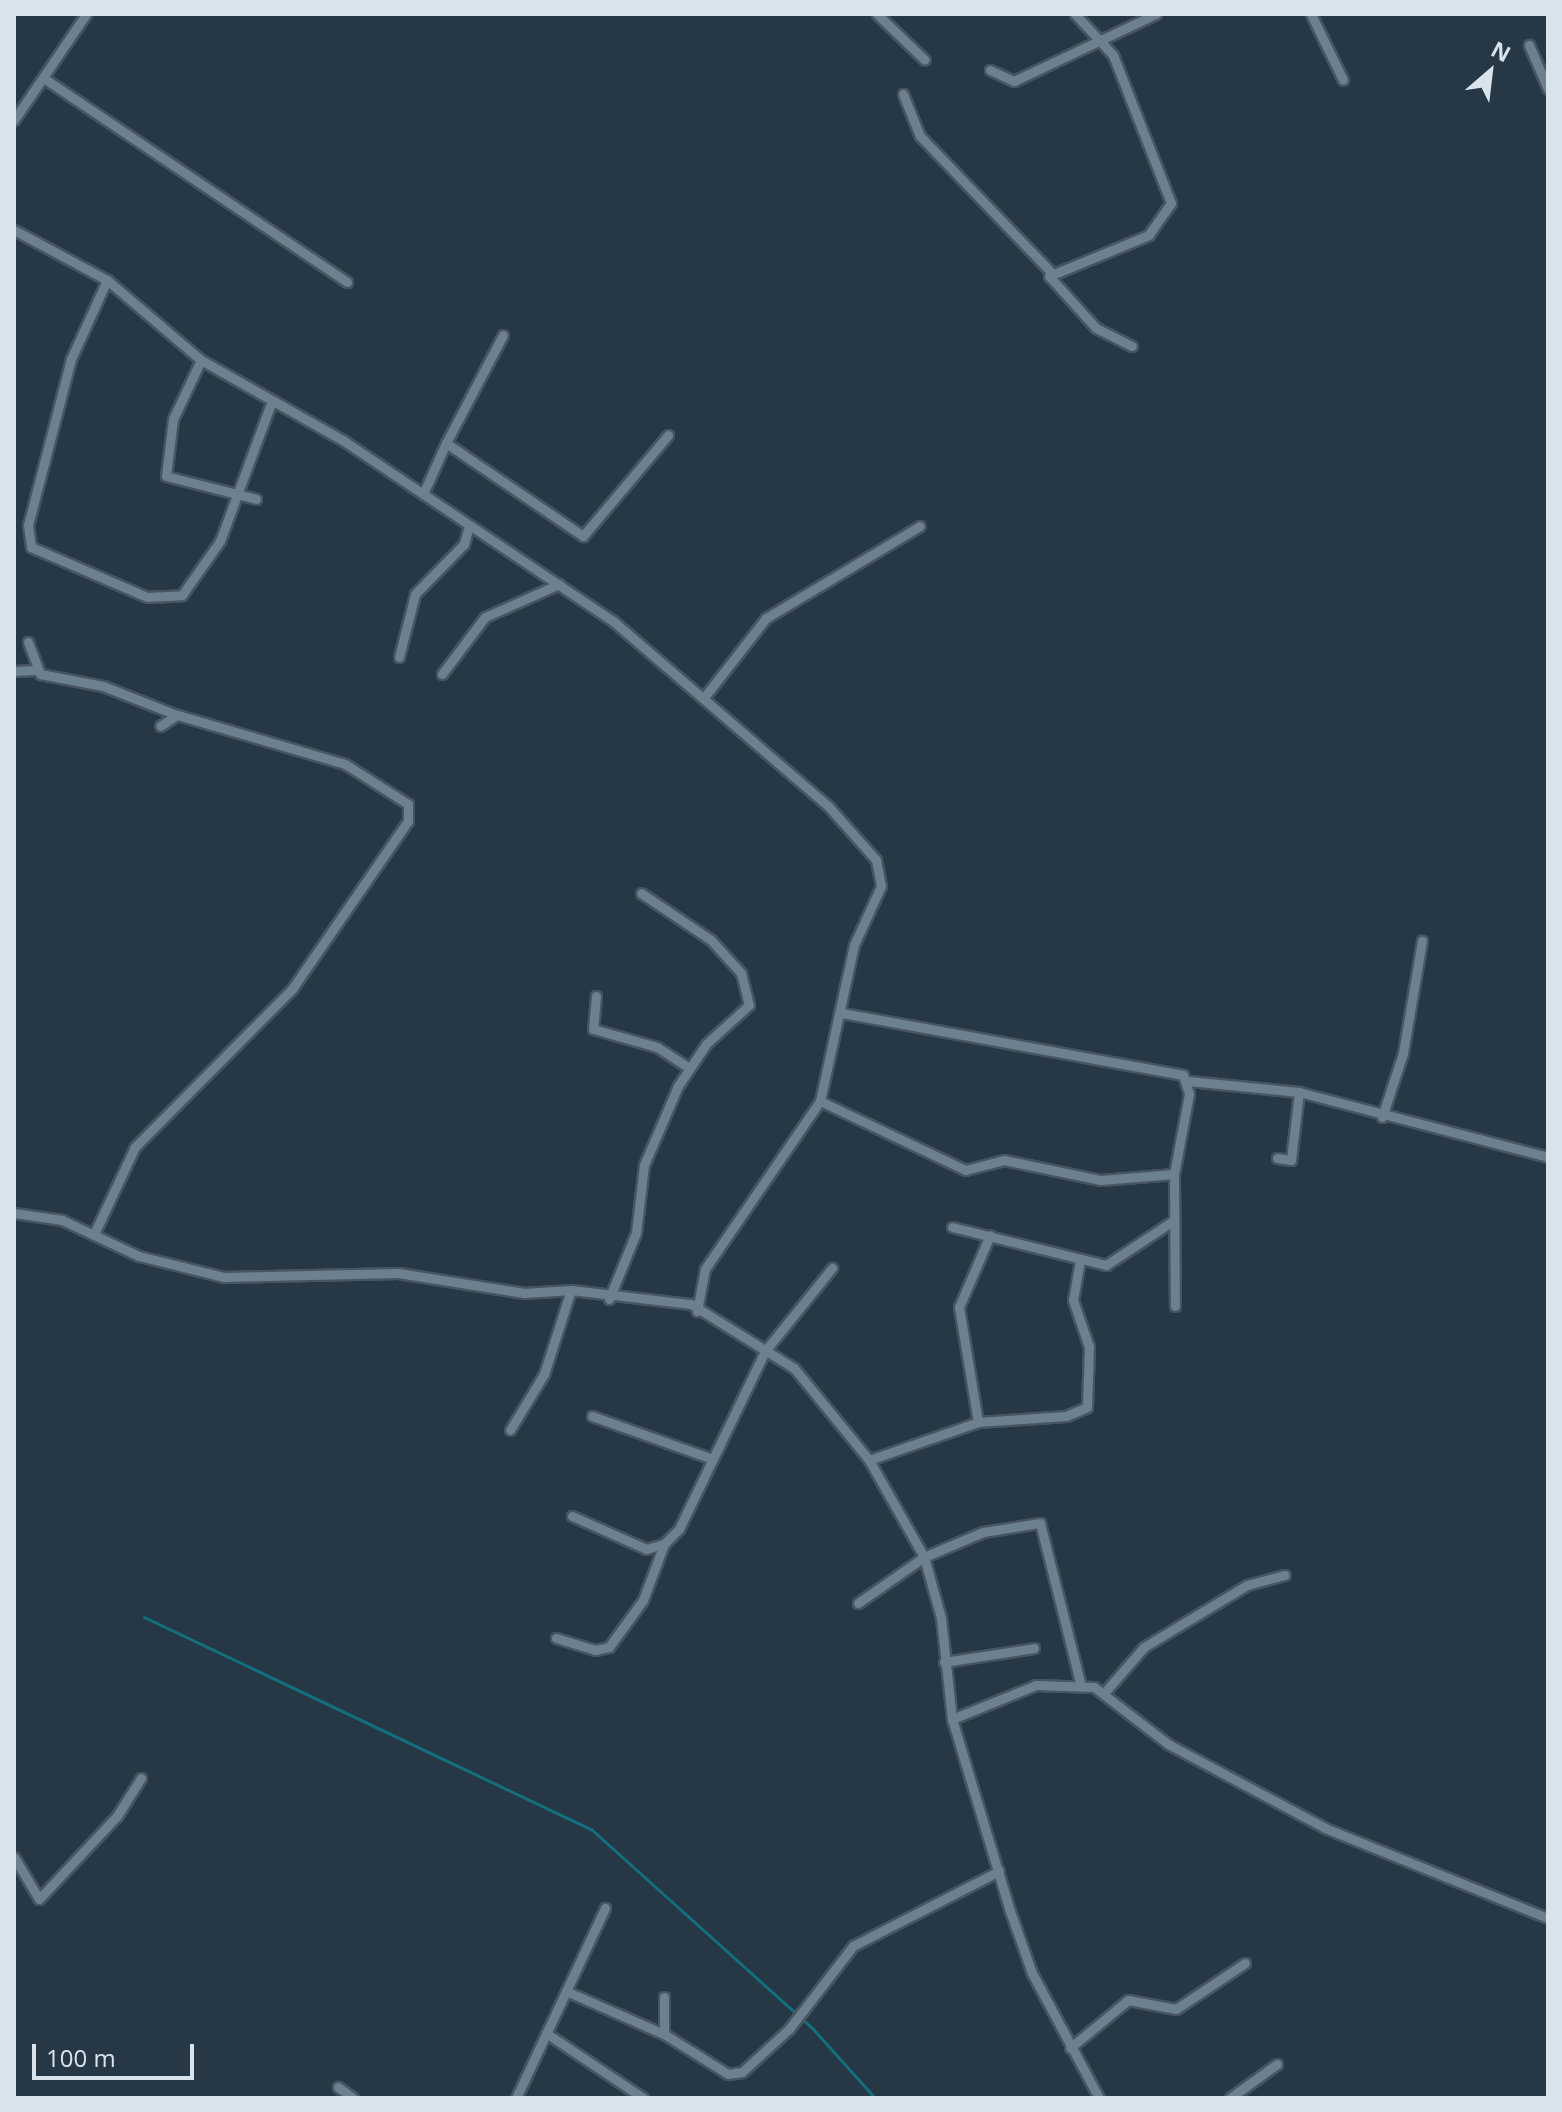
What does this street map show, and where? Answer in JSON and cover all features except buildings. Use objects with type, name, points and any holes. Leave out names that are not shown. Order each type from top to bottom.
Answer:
[{"type":"street","points":[[14,120],[45,79],[86,14]]},
{"type":"street","points":[[877,14],[925,60]]},
{"type":"street","points":[[1051,272],[1149,235],[1171,203],[1124,76],[1075,14]]},
{"type":"street","points":[[990,70],[1014,81],[1156,14]]},
{"type":"street","points":[[1311,14],[1343,80]]},
{"type":"street","points":[[1529,45],[1548,89]]},
{"type":"street","points":[[45,79],[347,282]]},
{"type":"street","points":[[903,94],[920,136],[1051,272],[1058,292],[1096,328],[1132,346]]},
{"type":"street","points":[[14,230],[107,280],[201,360],[270,406],[344,441],[423,494],[468,529],[559,584],[706,695],[829,807],[876,860],[881,886],[854,945],[842,1013],[820,1101],[705,1269],[697,1311]]},
{"type":"street","points":[[107,280],[71,359],[28,525],[31,547],[147,597],[182,595],[220,541],[233,491],[270,406]]},
{"type":"street","points":[[423,494],[503,335]]},
{"type":"street","points":[[201,360],[162,461],[166,476],[256,499]]},
{"type":"street","points":[[446,443],[583,536],[668,435]]},
{"type":"street","points":[[706,695],[766,618],[920,526]]},
{"type":"street","points":[[399,657],[415,594],[464,544],[468,529]]},
{"type":"street","points":[[442,674],[485,617],[559,584]]},
{"type":"street","points":[[28,642],[35,670]]},
{"type":"street","points":[[14,671],[35,670],[345,764],[408,804],[408,821],[292,989],[135,1147],[94,1234]]},
{"type":"street","points":[[160,726],[177,715]]},
{"type":"street","points":[[609,1299],[636,1233],[647,1155],[688,1067],[749,1005],[748,989],[711,940],[641,893]]},
{"type":"street","points":[[1382,1117],[1403,1053],[1422,941]]},
{"type":"street","points":[[596,996],[593,1029],[657,1047],[688,1067]]},
{"type":"street","points":[[842,1013],[1171,1068],[1189,1081],[1299,1092],[1382,1117],[1548,1157]]},
{"type":"street","points":[[1175,1306],[1174,1174],[1189,1081]]},
{"type":"street","points":[[1277,1158],[1291,1160],[1299,1092]]},
{"type":"street","points":[[820,1101],[965,1170],[1004,1160],[1101,1180],[1174,1174]]},
{"type":"street","points":[[14,1213],[45,1215],[139,1256],[224,1277],[398,1273],[524,1293],[571,1290],[609,1299],[691,1304],[697,1311],[794,1368],[869,1460],[924,1557],[952,1719],[999,1871],[1032,1973],[1099,2098]]},
{"type":"street","points":[[952,1227],[1080,1262],[1106,1265],[1173,1221]]},
{"type":"street","points":[[978,1422],[959,1307],[990,1235]]},
{"type":"street","points":[[869,1460],[978,1422],[1066,1416],[1087,1407],[1089,1347],[1073,1300],[1080,1262]]},
{"type":"street","points":[[556,1638],[609,1647],[643,1600],[664,1544],[679,1529],[765,1351],[832,1268]]},
{"type":"street","points":[[510,1430],[544,1374],[571,1290]]},
{"type":"street","points":[[592,1416],[713,1459]]},
{"type":"street","points":[[572,1516],[646,1549],[664,1544]]},
{"type":"street","points":[[858,1603],[924,1557],[983,1532],[1042,1524],[1081,1686]]},
{"type":"street","points":[[1104,1693],[1144,1647],[1247,1585],[1285,1575]]},
{"type":"street","points":[[944,1662],[1034,1648]]},
{"type":"street","points":[[952,1719],[1036,1685],[1081,1686],[1104,1693],[1168,1744],[1325,1828],[1548,1918]]},
{"type":"street","points":[[14,1857],[39,1899],[117,1816],[141,1778]]},
{"type":"street","points":[[566,1991],[664,2034],[728,2074],[742,2072],[789,2029],[853,1946],[999,1871]]},
{"type":"street","points":[[516,2098],[605,1908]]},
{"type":"street","points":[[1070,2048],[1128,2000],[1176,2009],[1245,1963]]},
{"type":"street","points":[[664,1997],[664,2034]]},
{"type":"street","points":[[546,2033],[643,2098]]},
{"type":"street","points":[[1230,2098],[1277,2064]]},
{"type":"street","points":[[338,2087],[353,2098]]},
{"type":"waterway","points":[[144,1617],[591,1829],[814,2030],[875,2098]]}]
